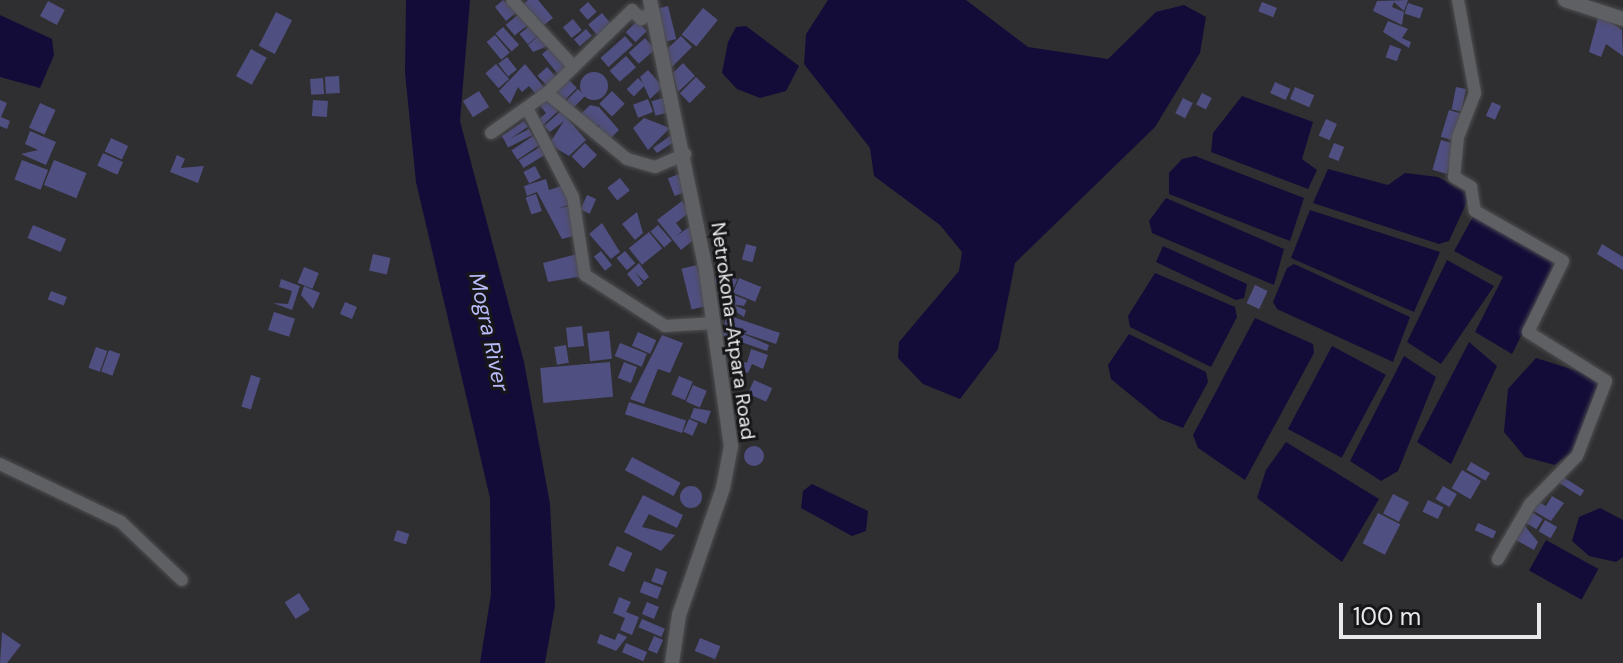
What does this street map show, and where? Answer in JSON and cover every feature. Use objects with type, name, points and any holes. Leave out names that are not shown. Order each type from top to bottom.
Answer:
[{"type":"street","points":[[1458,0],[1475,93],[1458,137],[1454,177],[1471,187],[1475,211],[1563,261],[1528,332],[1606,381],[1577,456],[1540,491],[1498,559]]},
{"type":"street","points":[[1565,0],[1623,19]]},
{"type":"street","points":[[517,2],[574,67]]},
{"type":"street","points":[[491,133],[547,93],[628,5],[641,19],[652,5]]},
{"type":"street","name":"Netrokona-Atpara Road","points":[[652,5],[685,154],[731,446],[728,473],[679,615],[672,663]]},
{"type":"street","points":[[547,93],[627,159],[655,167],[685,154]]},
{"type":"street","points":[[527,108],[573,197],[585,275],[665,326],[714,323]]},
{"type":"street","points":[[0,464],[121,522],[182,580]]},
{"type":"water","name":"Mogra River","points":[[406,0],[470,0],[460,121],[524,362],[550,504],[555,606],[545,663],[480,663],[491,594],[490,498],[416,182],[405,73]]},
{"type":"water","points":[[828,0],[966,0],[1028,47],[1108,59],[1156,12],[1184,5],[1206,17],[1200,53],[1155,127],[1015,263],[998,349],[960,399],[923,384],[898,358],[899,342],[959,271],[962,252],[940,225],[874,176],[870,148],[804,64],[806,34]]},
{"type":"water","points":[[0,15],[52,39],[54,55],[40,88],[0,77]]},
{"type":"water","points":[[746,26],[799,66],[786,91],[760,98],[737,89],[722,73],[728,42],[736,27]]},
{"type":"water","points":[[1242,96],[1313,122],[1302,159],[1317,170],[1308,189],[1211,152],[1213,133]]},
{"type":"water","points":[[1195,156],[1304,198],[1290,241],[1169,194],[1169,173],[1182,159]]},
{"type":"water","points":[[1328,169],[1388,185],[1405,173],[1438,177],[1470,195],[1449,241],[1439,244],[1313,203]]},
{"type":"water","points":[[1166,198],[1284,249],[1274,285],[1152,233],[1149,221]]},
{"type":"water","points":[[1310,210],[1440,252],[1414,312],[1291,258]]},
{"type":"water","points":[[1474,215],[1558,263],[1512,354],[1475,332],[1503,277],[1454,251]]},
{"type":"water","points":[[1163,246],[1247,284],[1244,298],[1236,300],[1156,262]]},
{"type":"water","points":[[1447,260],[1494,286],[1441,364],[1407,342]]},
{"type":"water","points":[[1294,264],[1410,317],[1393,362],[1277,309],[1273,302],[1287,268]]},
{"type":"water","points":[[1155,273],[1235,307],[1237,317],[1211,367],[1130,327],[1128,316]]},
{"type":"water","points":[[1255,318],[1313,344],[1314,353],[1245,480],[1198,448],[1193,435]]},
{"type":"water","points":[[1129,334],[1206,372],[1208,382],[1183,428],[1160,419],[1111,379],[1108,365]]},
{"type":"water","points":[[1469,342],[1497,366],[1451,464],[1417,442]]},
{"type":"water","points":[[1332,346],[1386,375],[1342,458],[1288,429]]},
{"type":"water","points":[[1404,356],[1436,377],[1398,471],[1381,481],[1350,461]]},
{"type":"water","points":[[1536,358],[1593,376],[1598,385],[1574,450],[1555,465],[1525,457],[1504,432],[1508,389]]},
{"type":"water","points":[[1286,442],[1379,499],[1342,562],[1257,498],[1266,470]]},
{"type":"water","points":[[812,484],[868,511],[866,531],[852,536],[801,508],[803,491]]},
{"type":"water","points":[[1600,508],[1623,520],[1623,557],[1616,562],[1589,556],[1572,541],[1579,517]]},
{"type":"water","points":[[1546,540],[1598,569],[1582,600],[1529,571]]},
{"type":"building","points":[[503,0],[517,12],[506,21],[495,7]]},
{"type":"building","points":[[528,0],[538,0],[553,18],[540,28],[521,6]]},
{"type":"building","points":[[1408,0],[1404,11],[1394,2],[1392,7],[1404,12],[1402,25],[1373,11],[1377,1]]},
{"type":"building","points":[[48,1],[65,10],[57,25],[40,16]]},
{"type":"building","points":[[588,2],[597,12],[588,20],[579,10]]},
{"type":"building","points":[[1262,2],[1277,8],[1273,17],[1258,11]]},
{"type":"building","points":[[1408,3],[1423,8],[1420,18],[1405,13]]},
{"type":"building","points":[[668,6],[676,39],[667,41],[658,8]]},
{"type":"building","points":[[703,8],[718,20],[696,46],[682,34]]},
{"type":"building","points":[[276,12],[292,20],[275,54],[259,46]]},
{"type":"building","points":[[602,13],[612,25],[598,37],[588,25]]},
{"type":"building","points":[[519,14],[528,25],[515,36],[506,25]]},
{"type":"building","points":[[1599,14],[1622,30],[1623,56],[1606,44],[1601,57],[1589,52]]},
{"type":"building","points":[[573,19],[582,30],[572,38],[563,27]]},
{"type":"building","points":[[637,21],[647,31],[636,42],[626,32]]},
{"type":"building","points":[[1388,21],[1408,29],[1402,38],[1411,42],[1409,48],[1383,32]]},
{"type":"building","points":[[532,24],[540,34],[528,44],[520,34]]},
{"type":"building","points":[[503,27],[519,45],[512,52],[496,34]]},
{"type":"building","points":[[586,29],[592,36],[580,46],[574,39]]},
{"type":"building","points":[[541,34],[550,45],[533,52],[528,45]]},
{"type":"building","points":[[495,35],[510,53],[501,60],[487,42]]},
{"type":"building","points":[[625,36],[633,45],[609,67],[600,58]]},
{"type":"building","points":[[681,36],[692,47],[671,68],[666,50]]},
{"type":"building","points":[[645,38],[655,49],[639,64],[629,53]]},
{"type":"building","points":[[1390,45],[1401,49],[1397,61],[1386,57]]},
{"type":"building","points":[[552,46],[570,68],[560,76],[542,54]]},
{"type":"building","points":[[251,49],[267,58],[252,85],[236,76]]},
{"type":"building","points":[[626,56],[636,67],[620,82],[610,71]]},
{"type":"building","points":[[507,57],[517,70],[508,76],[498,64]]},
{"type":"building","points":[[683,63],[695,76],[678,92],[673,73]]},
{"type":"building","points":[[496,64],[509,79],[499,88],[485,73]]},
{"type":"building","points":[[525,64],[547,91],[539,98],[529,86],[522,92],[518,87],[510,104],[499,91]]},
{"type":"building","points":[[547,67],[558,79],[548,88],[537,76]]},
{"type":"building","points":[[648,70],[663,87],[650,99],[640,77]]},
{"type":"building","points":[[594,72],[604,76],[608,86],[604,96],[594,100],[584,96],[580,86],[584,76]]},
{"type":"building","points":[[339,76],[340,93],[326,94],[325,77]]},
{"type":"building","points":[[696,77],[706,87],[690,103],[680,93]]},
{"type":"building","points":[[323,78],[324,94],[311,95],[310,79]]},
{"type":"building","points":[[567,78],[577,88],[561,104],[551,94]]},
{"type":"building","points":[[638,78],[645,85],[634,96],[627,89]]},
{"type":"building","points":[[1275,82],[1291,89],[1286,100],[1270,93]]},
{"type":"building","points":[[1295,87],[1314,95],[1309,107],[1290,99]]},
{"type":"building","points":[[1456,87],[1466,89],[1461,111],[1452,110]]},
{"type":"building","points":[[578,89],[585,96],[572,109],[579,116],[590,105],[599,107],[619,130],[604,145],[595,135],[600,124],[590,134],[561,106]]},
{"type":"building","points":[[479,91],[489,107],[473,117],[463,101]]},
{"type":"building","points":[[612,91],[625,104],[612,116],[599,104]]},
{"type":"building","points":[[1202,93],[1212,98],[1206,110],[1196,105]]},
{"type":"building","points":[[663,98],[667,112],[656,116],[651,101]]},
{"type":"building","points":[[1183,98],[1193,103],[1185,118],[1175,113]]},
{"type":"building","points":[[547,99],[558,111],[541,127],[536,122],[546,113],[540,106]]},
{"type":"building","points":[[648,99],[653,112],[638,118],[633,105]]},
{"type":"building","points":[[0,100],[7,103],[1,117],[10,121],[7,129],[0,126]]},
{"type":"building","points":[[313,100],[328,101],[327,117],[312,116]]},
{"type":"building","points":[[1492,102],[1501,106],[1495,120],[1486,116]]},
{"type":"building","points":[[40,103],[56,110],[45,135],[29,128]]},
{"type":"building","points":[[1449,110],[1462,114],[1454,141],[1441,137]]},
{"type":"building","points":[[561,111],[586,140],[569,156],[549,144],[564,121],[550,132],[544,126]]},
{"type":"building","points":[[644,118],[670,128],[648,150],[633,128]]},
{"type":"building","points":[[1326,119],[1337,124],[1330,140],[1319,135]]},
{"type":"building","points":[[524,121],[528,127],[506,142],[502,136]]},
{"type":"building","points":[[529,129],[532,135],[508,147],[505,141]]},
{"type":"building","points":[[30,131],[56,142],[46,165],[21,154],[38,150],[25,144]]},
{"type":"building","points":[[533,136],[539,145],[518,160],[511,151]]},
{"type":"building","points":[[670,136],[674,142],[657,153],[653,148]]},
{"type":"building","points":[[111,138],[128,146],[122,160],[105,152]]},
{"type":"building","points":[[1441,140],[1455,144],[1447,174],[1432,170]]},
{"type":"building","points":[[585,143],[597,155],[584,168],[572,156]]},
{"type":"building","points":[[1334,143],[1344,147],[1339,161],[1328,157]]},
{"type":"building","points":[[540,147],[545,155],[524,168],[519,160]]},
{"type":"building","points":[[103,153],[123,162],[117,175],[97,166]]},
{"type":"building","points":[[177,155],[185,159],[181,168],[204,166],[198,183],[170,172]]},
{"type":"building","points":[[22,160],[48,170],[41,190],[14,180]]},
{"type":"building","points":[[54,160],[86,173],[76,198],[44,185]]},
{"type":"building","points":[[535,166],[541,178],[529,183],[523,172]]},
{"type":"building","points":[[679,174],[686,192],[675,196],[668,178]]},
{"type":"building","points":[[620,178],[630,191],[617,200],[607,188]]},
{"type":"building","points":[[546,179],[549,190],[564,185],[571,204],[559,208],[570,206],[577,235],[562,239],[537,192],[527,196],[524,186]]},
{"type":"building","points":[[536,194],[542,211],[531,215],[526,198]]},
{"type":"building","points":[[587,195],[596,199],[590,214],[580,210]]},
{"type":"building","points":[[682,201],[690,212],[676,223],[682,231],[675,237],[689,227],[697,237],[681,250],[657,220]]},
{"type":"building","points":[[637,212],[643,233],[635,240],[622,224]]},
{"type":"building","points":[[602,223],[620,252],[611,259],[589,234]]},
{"type":"building","points":[[33,225],[66,239],[61,252],[28,238]]},
{"type":"building","points":[[658,225],[672,241],[664,247],[650,232]]},
{"type":"building","points":[[649,232],[662,248],[642,265],[629,248]]},
{"type":"building","points":[[746,244],[757,247],[752,262],[742,259]]},
{"type":"building","points":[[1602,244],[1623,257],[1623,270],[1597,254]]},
{"type":"building","points":[[601,251],[612,265],[605,271],[594,257]]},
{"type":"building","points":[[625,251],[635,263],[627,270],[617,258]]},
{"type":"building","points":[[373,254],[391,258],[387,275],[369,271]]},
{"type":"building","points":[[577,254],[583,276],[548,282],[543,263]]},
{"type":"building","points":[[639,263],[649,277],[644,281],[635,272],[643,283],[638,287],[627,274]]},
{"type":"building","points":[[697,265],[707,306],[692,310],[681,269]]},
{"type":"building","points":[[304,267],[319,273],[312,289],[298,283]]},
{"type":"building","points":[[718,271],[737,279],[732,291],[713,283]]},
{"type":"building","points":[[739,278],[761,287],[755,302],[733,293]]},
{"type":"building","points":[[281,279],[300,286],[292,310],[273,303],[288,304],[292,291],[279,287]]},
{"type":"building","points":[[1255,285],[1268,291],[1259,309],[1247,303]]},
{"type":"building","points":[[304,286],[320,293],[313,309],[301,295]]},
{"type":"building","points":[[51,291],[67,297],[64,305],[48,299]]},
{"type":"building","points":[[726,292],[747,300],[744,306],[731,304],[746,310],[744,317],[722,303]]},
{"type":"building","points":[[345,302],[357,307],[352,319],[340,314]]},
{"type":"building","points":[[274,312],[295,319],[289,337],[268,330]]},
{"type":"building","points":[[727,315],[780,333],[776,344],[734,330],[769,345],[767,351],[721,335]]},
{"type":"building","points":[[582,326],[584,346],[568,348],[566,328]]},
{"type":"building","points":[[609,331],[612,359],[590,361],[587,333]]},
{"type":"building","points":[[638,332],[656,340],[650,354],[632,346]]},
{"type":"building","points":[[662,335],[683,343],[670,373],[658,369],[644,404],[630,399]]},
{"type":"building","points":[[620,343],[647,354],[642,367],[615,356]]},
{"type":"building","points":[[566,345],[569,363],[557,365],[554,347]]},
{"type":"building","points":[[96,347],[107,351],[100,372],[88,368]]},
{"type":"building","points":[[751,349],[768,355],[763,369],[752,364],[748,373],[733,367],[736,359],[747,363]]},
{"type":"building","points":[[109,350],[120,354],[112,376],[101,372]]},
{"type":"building","points":[[610,362],[613,397],[543,403],[540,368]]},
{"type":"building","points":[[624,362],[637,367],[631,383],[618,378]]},
{"type":"building","points":[[251,375],[261,378],[251,409],[241,407]]},
{"type":"building","points":[[679,376],[693,382],[685,400],[671,394]]},
{"type":"building","points":[[754,380],[772,388],[766,402],[748,394]]},
{"type":"building","points":[[693,385],[707,391],[700,407],[686,402]]},
{"type":"building","points":[[629,402],[686,421],[682,433],[625,414]]},
{"type":"building","points":[[694,408],[711,411],[706,424],[690,418]]},
{"type":"building","points":[[689,419],[698,423],[692,436],[683,432]]},
{"type":"building","points":[[754,446],[761,449],[764,456],[761,463],[754,466],[747,463],[744,456],[747,449]]},
{"type":"building","points":[[632,457],[681,483],[674,496],[625,470]]},
{"type":"building","points":[[1471,462],[1490,473],[1486,481],[1466,470]]},
{"type":"building","points":[[1462,470],[1481,481],[1471,499],[1452,488]]},
{"type":"building","points":[[1563,477],[1584,490],[1580,496],[1559,483]]},
{"type":"building","points":[[687,486],[695,486],[702,497],[695,508],[687,508],[680,501],[680,493]]},
{"type":"building","points":[[1443,486],[1457,494],[1449,507],[1436,499]]},
{"type":"building","points":[[1393,494],[1409,502],[1399,522],[1383,514]]},
{"type":"building","points":[[643,495],[683,515],[677,528],[649,514],[642,527],[675,535],[661,551],[624,532]]},
{"type":"building","points":[[1552,496],[1564,503],[1551,521],[1532,510],[1537,501],[1546,506]]},
{"type":"building","points":[[1428,500],[1443,507],[1438,519],[1423,512]]},
{"type":"building","points":[[1530,511],[1543,519],[1536,529],[1524,521]]},
{"type":"building","points":[[1378,513],[1400,524],[1385,555],[1363,543]]},
{"type":"building","points":[[1545,520],[1557,527],[1551,538],[1538,531]]},
{"type":"building","points":[[1478,523],[1496,531],[1493,538],[1475,530]]},
{"type":"building","points":[[1524,525],[1538,542],[1534,550],[1514,539]]},
{"type":"building","points":[[397,530],[409,534],[406,544],[394,540]]},
{"type":"building","points":[[617,546],[633,553],[624,572],[608,565]]},
{"type":"building","points":[[656,568],[667,572],[662,585],[651,581]]},
{"type":"building","points":[[644,581],[662,588],[657,599],[640,592]]},
{"type":"building","points":[[299,593],[310,610],[296,619],[285,602]]},
{"type":"building","points":[[619,597],[631,602],[626,612],[639,617],[632,635],[620,630],[625,618],[613,613]]},
{"type":"building","points":[[647,602],[659,607],[654,619],[642,614]]},
{"type":"building","points":[[642,619],[665,629],[661,637],[638,627]]},
{"type":"building","points":[[2,632],[21,645],[7,663],[0,663]]},
{"type":"building","points":[[618,633],[627,637],[616,651],[597,643],[600,634],[615,640]]},
{"type":"building","points":[[654,636],[663,640],[657,654],[648,650]]},
{"type":"building","points":[[700,638],[720,646],[715,659],[695,651]]},
{"type":"building","points":[[626,643],[647,652],[643,661],[622,652]]}]
